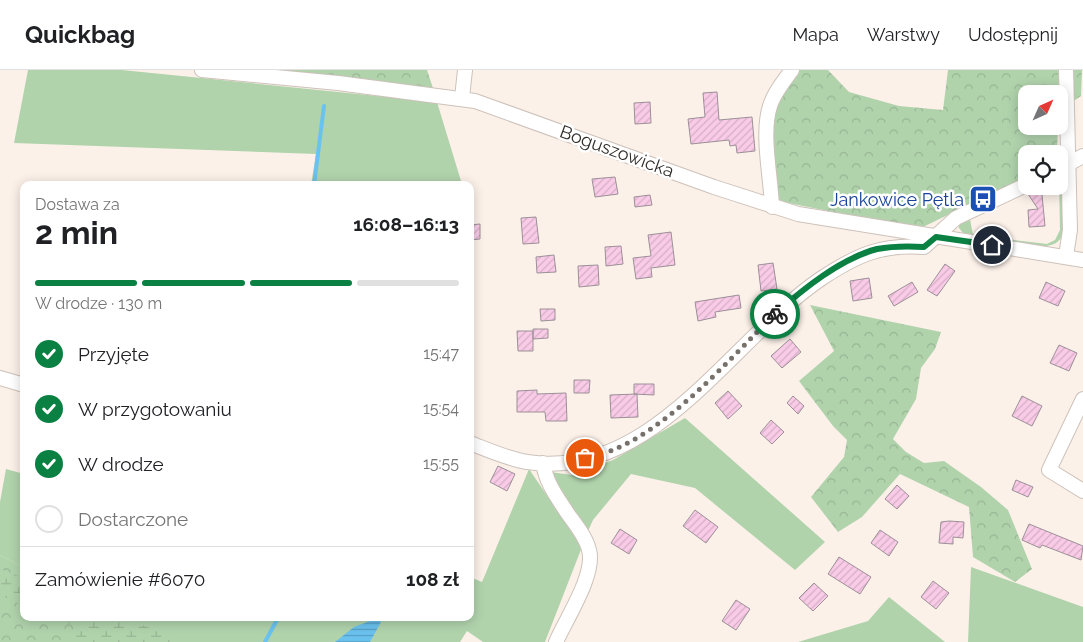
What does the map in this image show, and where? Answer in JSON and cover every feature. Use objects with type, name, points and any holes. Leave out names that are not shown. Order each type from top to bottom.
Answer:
[{"type":"street","name":"Boguszowicka","points":[[202,70],[462,98],[490,104],[772,207],[828,221],[1083,260]]},
{"type":"street","points":[[462,98],[465,70]]},
{"type":"street","points":[[772,207],[767,129],[768,114],[777,91],[792,70]]},
{"type":"street","points":[[1064,145],[1066,70]]},
{"type":"street","points":[[1068,164],[1083,156]]},
{"type":"street","points":[[474,444],[518,460],[543,463],[599,456],[627,444],[679,407],[777,313],[811,285],[860,256],[892,247],[924,247],[956,218],[1018,189]]},
{"type":"street","points":[[1066,256],[1070,230],[1067,195]]},
{"type":"street","points":[[0,378],[20,384]]},
{"type":"street","points":[[1083,398],[1049,470],[1083,492]]},
{"type":"street","points":[[543,463],[545,479],[583,537],[590,560],[586,578],[556,642]]},
{"type":"green space","points":[[28,70],[122,70],[437,102],[461,181],[312,181],[316,154],[14,143]]},
{"type":"green space","points":[[282,70],[427,70],[434,91]]},
{"type":"green space","points":[[798,70],[828,70],[849,92],[899,106],[943,110],[948,70],[1082,70],[1081,96],[1068,105],[1068,85],[1018,85],[1018,135],[1058,135],[1057,145],[1018,145],[1018,181],[925,226],[914,228],[778,201],[771,133],[772,119],[779,95]]},
{"type":"green space","points":[[1018,193],[1018,195],[1021,195],[970,219],[973,235],[1047,244],[1055,240],[1060,230],[1059,195],[1064,195],[1063,233],[1058,242],[1049,246],[973,236],[963,233],[959,228],[959,223]]},
{"type":"green space","points":[[810,305],[941,332],[935,349],[921,368],[916,399],[893,439],[906,452],[924,463],[944,461],[981,487],[1008,510],[1032,569],[1015,582],[973,557],[969,507],[900,474],[862,517],[838,532],[811,497],[844,457],[847,440],[833,426],[799,381],[834,351]]},
{"type":"green space","points":[[685,418],[825,542],[795,570],[695,488],[631,474],[593,520],[587,533],[551,479],[550,472],[572,475],[613,460]]},
{"type":"green space","points":[[6,469],[20,473],[20,566],[0,555],[0,502]]},
{"type":"green space","points":[[529,469],[582,547],[545,642],[483,642],[467,631],[460,642],[179,642],[132,621],[474,621],[474,579],[482,582]]},
{"type":"green space","points":[[0,555],[20,566],[20,621],[132,621],[179,642],[0,642]]},
{"type":"green space","points":[[971,567],[1083,607],[1083,642],[968,642]]},
{"type":"green space","points":[[0,569],[20,576],[20,604],[0,595]]},
{"type":"green space","points":[[889,597],[945,642],[798,642],[868,621]]},
{"type":"green space","points":[[61,621],[132,621],[187,642],[70,642],[81,628]]},
{"type":"water","points":[[370,621],[381,622],[370,642],[335,642],[354,627]]},
{"type":"building","points":[[717,92],[719,120],[752,117],[755,151],[737,153],[736,145],[730,146],[729,140],[691,144],[688,119],[705,117],[703,93]]},
{"type":"building","points":[[650,102],[651,123],[635,124],[634,103]]},
{"type":"building","points":[[615,177],[618,194],[595,197],[592,179]]},
{"type":"building","points":[[650,195],[652,205],[635,207],[634,197]]},
{"type":"building","points":[[1029,195],[1042,195],[1045,226],[1029,227],[1028,210],[1038,209]]},
{"type":"building","points":[[536,217],[539,243],[523,244],[521,218]]},
{"type":"building","points":[[480,224],[480,239],[474,240],[474,225]]},
{"type":"building","points":[[671,232],[675,265],[651,268],[652,277],[636,279],[633,258],[651,256],[648,235]]},
{"type":"building","points":[[621,246],[623,264],[606,266],[605,247]]},
{"type":"building","points":[[554,255],[556,272],[537,273],[536,257]]},
{"type":"building","points":[[773,263],[777,289],[761,291],[758,265]]},
{"type":"building","points":[[945,264],[955,271],[937,296],[927,290]]},
{"type":"building","points":[[598,265],[599,285],[579,287],[578,266]]},
{"type":"building","points":[[869,278],[872,298],[853,301],[850,281]]},
{"type":"building","points":[[912,282],[918,292],[894,306],[888,296]]},
{"type":"building","points":[[1046,282],[1065,291],[1058,306],[1039,298]]},
{"type":"building","points":[[739,295],[741,308],[715,312],[716,317],[698,321],[695,302]]},
{"type":"building","points":[[540,309],[555,309],[555,320],[541,321]]},
{"type":"building","points":[[533,329],[548,329],[548,338],[533,339]]},
{"type":"building","points":[[517,331],[533,331],[533,351],[518,351]]},
{"type":"building","points":[[790,339],[801,352],[782,368],[771,356]]},
{"type":"building","points":[[1059,345],[1077,353],[1069,371],[1050,363]]},
{"type":"building","points":[[574,380],[590,380],[589,393],[574,393]]},
{"type":"building","points":[[634,384],[654,384],[654,395],[634,394]]},
{"type":"building","points":[[537,390],[537,394],[566,393],[567,421],[546,421],[545,412],[517,412],[517,391]]},
{"type":"building","points":[[728,391],[742,406],[728,419],[715,403]]},
{"type":"building","points":[[637,394],[638,417],[611,418],[610,395]]},
{"type":"building","points":[[793,396],[804,406],[798,414],[787,403]]},
{"type":"building","points":[[1022,396],[1042,406],[1032,426],[1012,416]]},
{"type":"building","points":[[771,420],[784,432],[772,444],[760,433]]},
{"type":"building","points":[[498,466],[515,474],[507,491],[490,482]]},
{"type":"building","points":[[1016,480],[1033,487],[1028,497],[1012,490]]},
{"type":"building","points":[[897,485],[909,496],[897,509],[885,499]]},
{"type":"building","points":[[695,510],[718,527],[706,543],[683,526]]},
{"type":"building","points":[[941,522],[964,522],[963,538],[953,537],[953,544],[939,543]]},
{"type":"building","points":[[1029,524],[1083,546],[1081,560],[1042,545],[1040,548],[1022,540]]},
{"type":"building","points":[[620,529],[637,540],[629,554],[611,543]]},
{"type":"building","points":[[880,530],[898,542],[889,556],[871,543]]},
{"type":"building","points":[[839,557],[871,577],[860,594],[828,574]]},
{"type":"building","points":[[933,581],[949,593],[936,609],[921,597]]},
{"type":"building","points":[[814,583],[828,596],[813,611],[799,598]]},
{"type":"building","points":[[736,600],[750,609],[736,630],[722,621]]},
{"type":"waterway","points":[[315,181],[324,106]]},
{"type":"waterway","points":[[265,642],[276,621]]},
{"type":"way so far","points":[[585,458],[599,456],[614,450],[652,428],[698,389],[775,314]]},
{"type":"place","name":"Jankowice Pętla","points":[[983,199]]},
{"type":"route","points":[[775,314],[811,285],[838,267],[876,250],[892,247],[924,247],[936,237],[992,245]]}]
